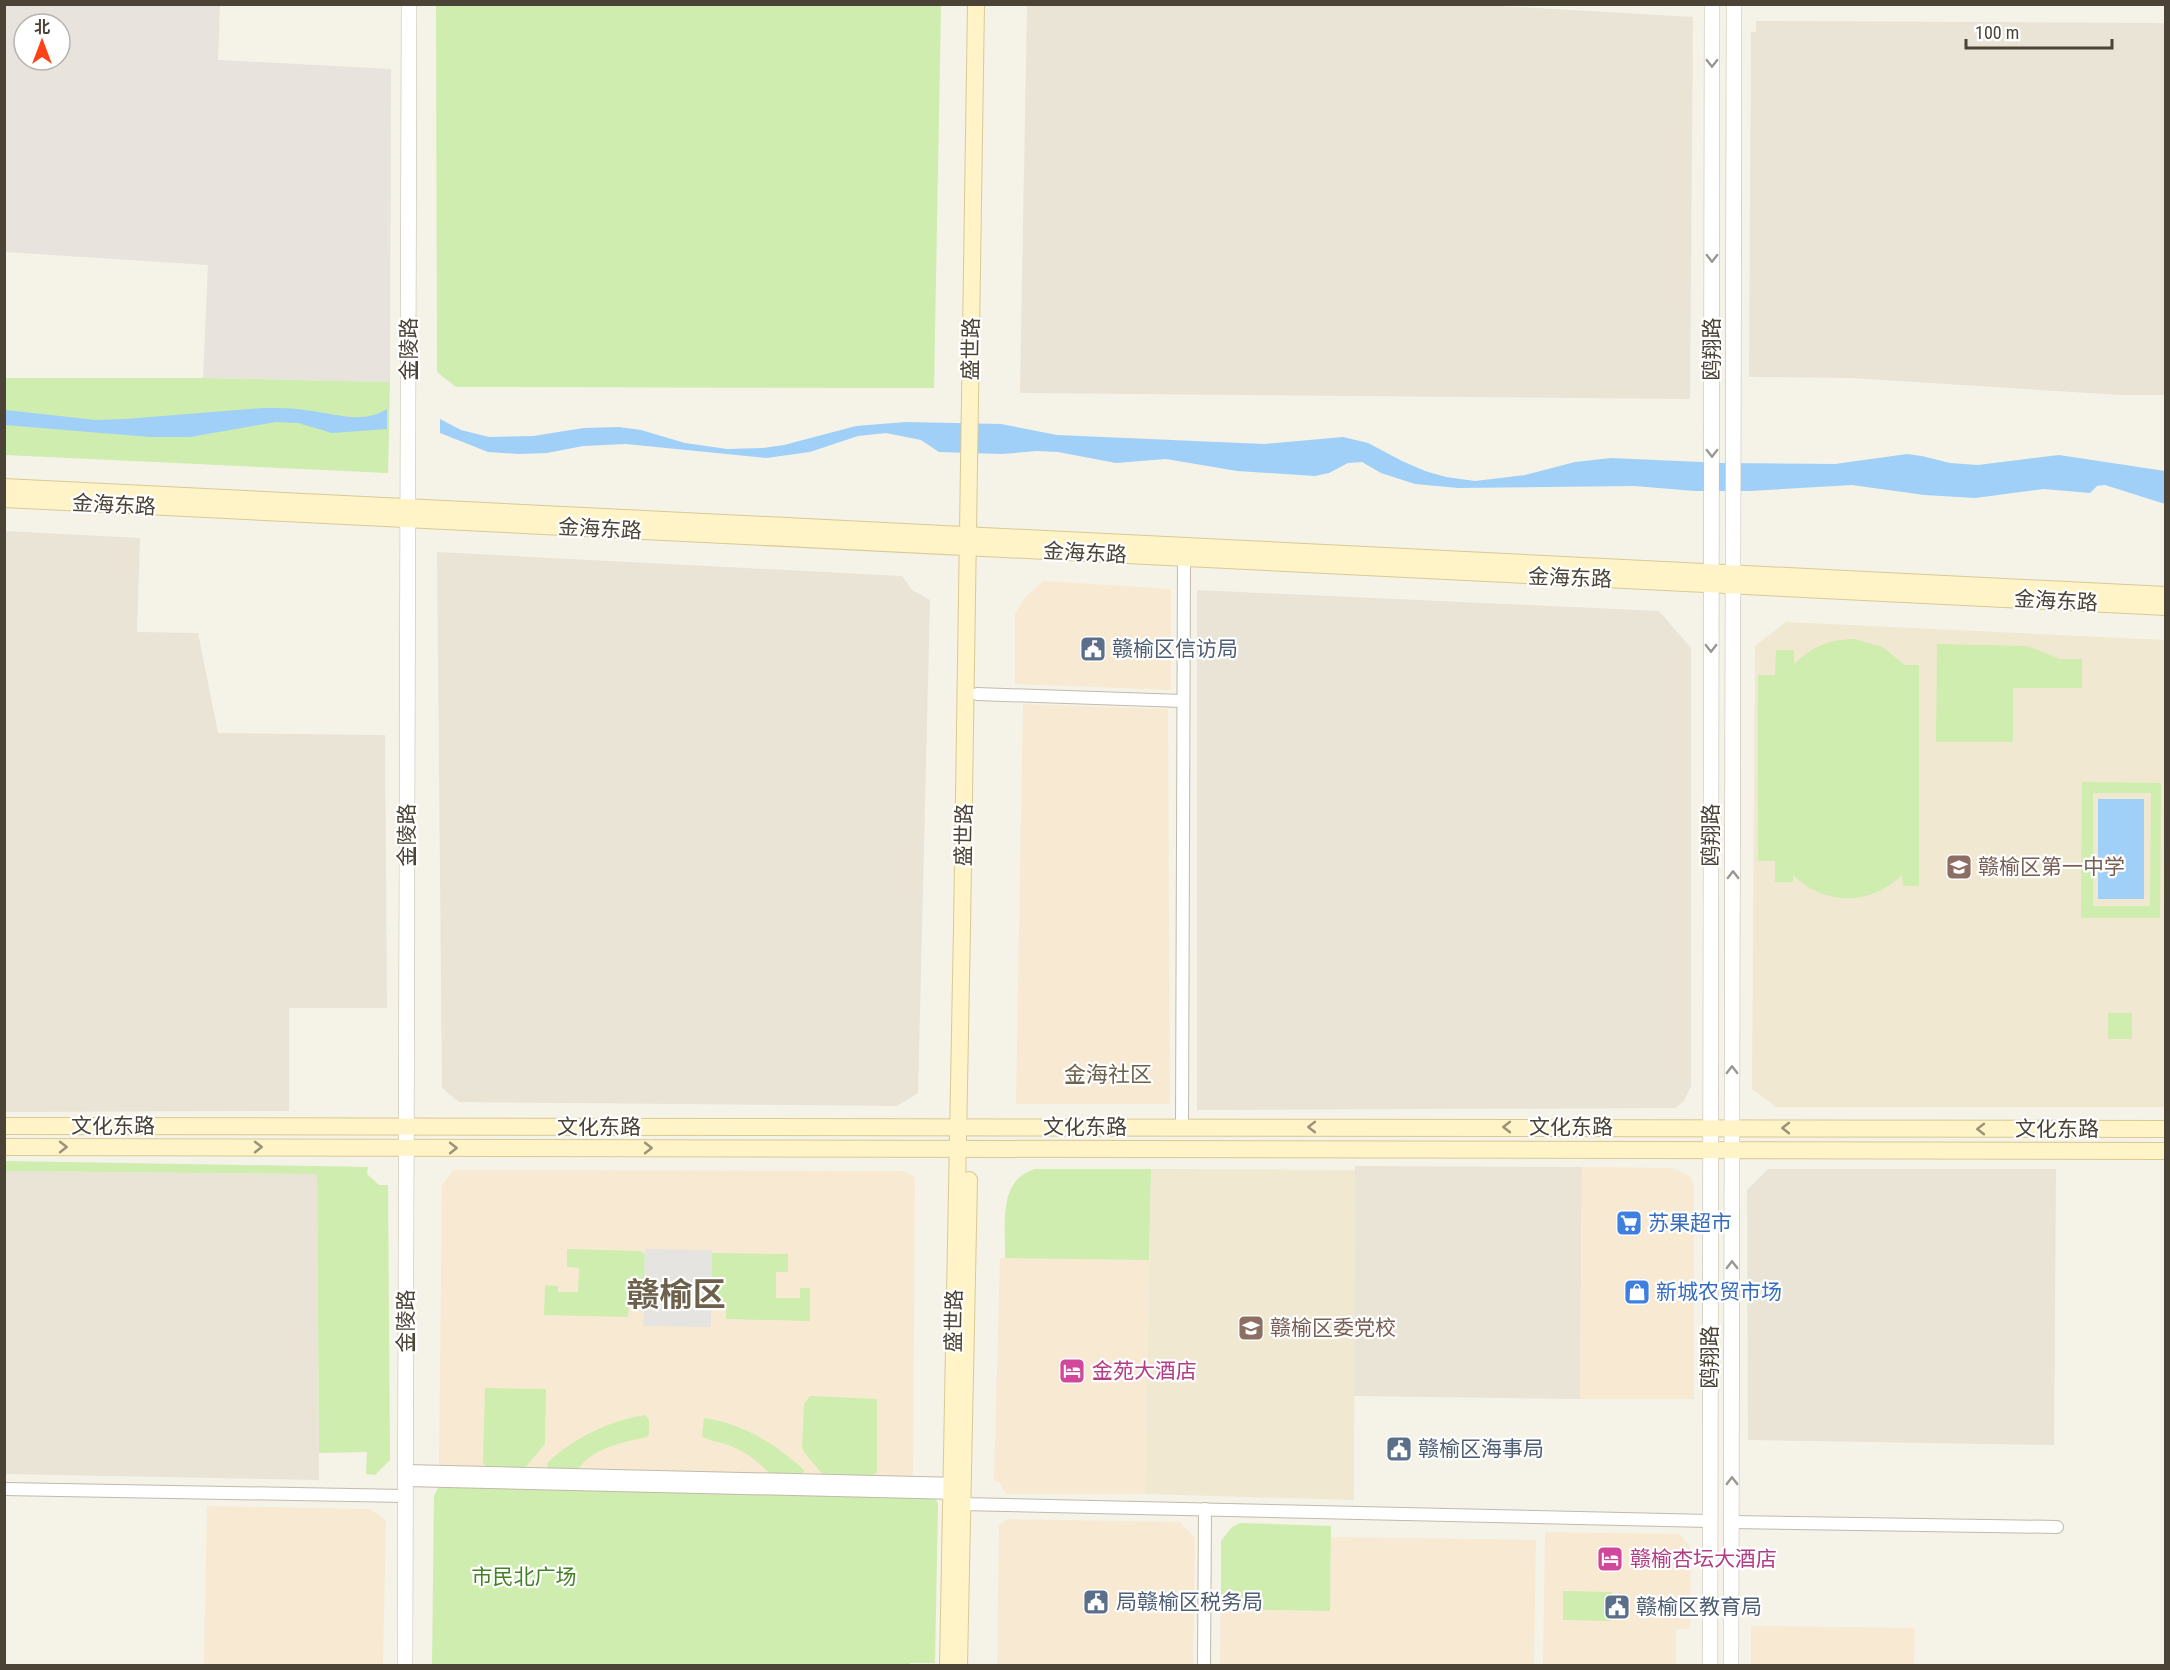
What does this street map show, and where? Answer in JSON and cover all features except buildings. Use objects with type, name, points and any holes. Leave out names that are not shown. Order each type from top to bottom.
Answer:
[{"type":"main road","name":"盛世路","points":[[959,1665],[958,1491],[963,1148],[977,694],[974,541],[976,4]]},
{"type":"main road","name":"盛世路","points":[[964,1127],[974,541],[987,4]]},
{"type":"main road","name":"金海东路","points":[[4,487],[413,514]]},
{"type":"main road","name":"金海东路","points":[[4,499],[413,514],[974,541],[1712,578],[2166,607]]},
{"type":"main road","name":"金海东路","points":[[974,541],[1184,558],[1712,578]]},
{"type":"main road","name":"金海东路","points":[[1733,580],[2166,595]]},
{"type":"main road","name":"文化东路","points":[[4,1126],[2166,1129]]},
{"type":"main road","name":"文化东路","points":[[4,1147],[2166,1150]]},
{"type":"main road","name":"盛世路","points":[[948,1665],[958,1491]]},
{"type":"street","name":"金陵路","points":[[410,4],[413,514],[411,1476],[416,1665]]},
{"type":"street","name":"金陵路","points":[[413,514],[420,4]]},
{"type":"street","name":"鸥翔路","points":[[1710,1665],[1712,4]]},
{"type":"street","name":"鸥翔路","points":[[1731,1665],[1734,4]]},
{"type":"street","points":[[1182,1127],[1184,558]]},
{"type":"street","points":[[977,694],[1183,701]]},
{"type":"street","name":"金陵路","points":[[405,1665],[406,1496],[411,1476]]},
{"type":"street","points":[[411,1476],[958,1491],[1205,1509],[1710,1521]]},
{"type":"street","points":[[4,1490],[406,1496]]},
{"type":"street","points":[[1204,1665],[1205,1509]]},
{"type":"street","points":[[1732,1522],[2057,1527]]},
{"type":"shaded area","points":[[1467,4],[1693,17],[1690,399],[1020,393],[1027,5]]},
{"type":"shaded area","points":[[4,5],[220,5],[218,60],[391,69],[390,382],[203,378],[208,265],[5,252]]},
{"type":"shaded area","points":[[1756,21],[2165,23],[2165,395],[2120,395],[1851,378],[1749,377],[1751,32],[1756,32]]},
{"type":"shaded area","points":[[5,531],[140,538],[137,632],[198,633],[218,733],[385,735],[387,1008],[289,1008],[289,1111],[5,1112]]},
{"type":"shaded area","points":[[437,552],[902,576],[912,590],[930,600],[918,1093],[897,1106],[459,1102],[442,1088]]},
{"type":"shaded area","name":"赣榆区信访局","points":[[1043,581],[1171,589],[1171,690],[1015,684],[1015,614],[1023,600]]},
{"type":"shaded area","points":[[1197,590],[1659,611],[1691,648],[1691,1086],[1684,1101],[1675,1108],[1197,1110]]},
{"type":"shaded area","name":"赣榆区第一中学","points":[[1786,622],[2165,640],[2165,1107],[1776,1107],[1752,1089],[1755,646]]},
{"type":"shaded area","points":[[1023,704],[1168,709],[1170,1104],[1016,1104]]},
{"type":"shaded area","points":[[1355,1166],[1582,1167],[1580,1399],[1353,1396]]},
{"type":"shaded area","name":"新城农贸市场","points":[[1582,1167],[1673,1168],[1690,1176],[1694,1185],[1694,1399],[1580,1399]]},
{"type":"shaded area","name":"赣榆区委党校","points":[[1151,1169],[1355,1170],[1354,1500],[1145,1494]]},
{"type":"shaded area","points":[[1768,1169],[2056,1169],[2054,1445],[1748,1440],[1747,1190]]},
{"type":"shaded area","points":[[453,1170],[903,1171],[915,1177],[913,1475],[900,1477],[441,1467],[439,1463],[442,1186]]},
{"type":"shaded area","points":[[5,1171],[317,1174],[319,1480],[5,1474]]},
{"type":"shaded area","points":[[645,1249],[712,1250],[711,1327],[643,1326]]},
{"type":"shaded area","name":"金苑大酒店","points":[[1000,1258],[1149,1260],[1145,1494],[1006,1494],[999,1482],[994,1481]]},
{"type":"shaded area","points":[[207,1506],[370,1509],[386,1520],[383,1665],[204,1665]]},
{"type":"shaded area","name":"局赣榆区税务局","points":[[1007,1519],[1180,1522],[1195,1538],[1193,1665],[997,1665],[999,1525]]},
{"type":"shaded area","name":"赣榆区教育局","points":[[1545,1532],[1680,1534],[1691,1548],[1690,1629],[1676,1629],[1676,1665],[1543,1666]]},
{"type":"shaded area","points":[[1331,1537],[1536,1540],[1534,1665],[1220,1666],[1221,1609],[1330,1611]]},
{"type":"shaded area","points":[[1751,1626],[1915,1628],[1914,1665],[1751,1665]]},
{"type":"green space","points":[[436,5],[941,5],[934,388],[456,387],[437,372]]},
{"type":"green space","points":[[4,378],[203,378],[390,382],[388,473],[5,455]]},
{"type":"green space","points":[[1854,639],[1882,647],[1905,665],[1919,665],[1919,886],[1903,886],[1902,875],[1876,892],[1862,897],[1848,898],[1833,897],[1819,892],[1793,875],[1793,882],[1775,882],[1775,861],[1758,861],[1758,675],[1775,675],[1776,650],[1794,650],[1794,664],[1821,645]]},
{"type":"green space","points":[[1937,644],[2027,646],[2060,659],[2082,659],[2082,688],[2013,688],[2013,742],[1936,742]]},
{"type":"green space","points":[[2082,782],[2161,783],[2160,918],[2081,918]],"holes":[[[2093,793],[2151,793],[2150,906],[2093,906]]]},
{"type":"green space","points":[[2108,1013],[2132,1013],[2132,1039],[2108,1039]]},
{"type":"green space","points":[[5,1161],[368,1167],[367,1174],[379,1185],[388,1185],[390,1460],[375,1475],[366,1474],[367,1452],[319,1453],[317,1174],[5,1171]]},
{"type":"green space","points":[[1035,1169],[1151,1169],[1149,1260],[1005,1258],[1005,1219],[1009,1194],[1014,1183]]},
{"type":"green space","points":[[567,1249],[640,1251],[645,1254],[644,1299],[640,1304],[629,1303],[628,1317],[544,1315],[545,1285],[558,1286],[558,1292],[578,1292],[579,1268],[567,1267]]},
{"type":"green space","points":[[712,1253],[788,1254],[788,1272],[776,1272],[776,1298],[800,1298],[800,1288],[810,1288],[810,1321],[726,1319],[726,1306],[711,1305]]},
{"type":"green space","points":[[485,1388],[546,1389],[545,1444],[524,1469],[487,1468],[483,1463]]},
{"type":"green space","points":[[810,1396],[877,1399],[877,1472],[872,1476],[823,1475],[802,1447],[804,1404]]},
{"type":"green space","points":[[645,1415],[649,1420],[647,1437],[599,1451],[584,1462],[578,1470],[548,1469],[547,1463],[580,1438],[605,1426]]},
{"type":"green space","points":[[704,1418],[732,1425],[758,1436],[804,1470],[802,1475],[771,1474],[738,1449],[705,1438],[702,1436]]},
{"type":"green space","name":"市民北广场","points":[[443,1486],[933,1496],[938,1503],[935,1663],[910,1663],[909,1666],[432,1666],[434,1496],[438,1488]]},
{"type":"green space","points":[[1240,1523],[1331,1526],[1330,1611],[1221,1609],[1221,1541],[1232,1527]]},
{"type":"green space","points":[[1563,1591],[1612,1592],[1611,1621],[1563,1620]]},
{"type":"water","points":[[262,408],[300,409],[357,417],[377,414],[387,409],[387,429],[332,433],[298,423],[276,422],[190,437],[150,437],[5,425],[5,410],[96,420]]},
{"type":"water","points":[[440,419],[461,430],[489,437],[533,436],[584,428],[619,427],[641,430],[685,443],[727,449],[784,445],[856,426],[906,422],[1001,424],[1057,435],[1264,444],[1343,437],[1368,443],[1425,471],[1475,481],[1525,475],[1575,462],[1611,458],[1723,463],[1835,464],[1907,454],[1950,463],[1978,465],[2059,455],[2165,471],[2165,504],[2105,485],[2097,486],[2090,493],[2044,489],[1975,498],[1924,495],[1852,485],[1750,491],[1695,491],[1634,486],[1458,488],[1415,484],[1381,473],[1362,462],[1348,463],[1329,473],[1315,476],[1237,471],[1166,459],[1116,463],[1058,452],[1002,454],[939,452],[921,440],[886,433],[858,436],[810,452],[766,458],[626,444],[583,446],[547,453],[518,454],[488,452],[440,433]]},
{"type":"water","points":[[2098,799],[2144,799],[2144,899],[2098,899]]},
{"type":"place","name":"赣榆区信访局","points":[[1093,649]]},
{"type":"place","name":"赣榆区第一中学","points":[[1959,867]]},
{"type":"place","name":"苏果超市","points":[[1629,1223]]},
{"type":"place","name":"新城农贸市场","points":[[1637,1292]]},
{"type":"place","name":"赣榆区委党校","points":[[1251,1328]]},
{"type":"place","name":"金苑大酒店","points":[[1072,1371]]},
{"type":"place","name":"赣榆区海事局","points":[[1399,1449]]},
{"type":"place","name":"赣榆杏坛大酒店","points":[[1610,1559]]},
{"type":"place","name":"局赣榆区税务局","points":[[1096,1602]]},
{"type":"place","name":"赣榆区教育局","points":[[1617,1607]]},
{"type":"district","name":"金海社区","points":[[1108,1074]]},
{"type":"district","name":"赣榆区","points":[[676,1294]]}]
